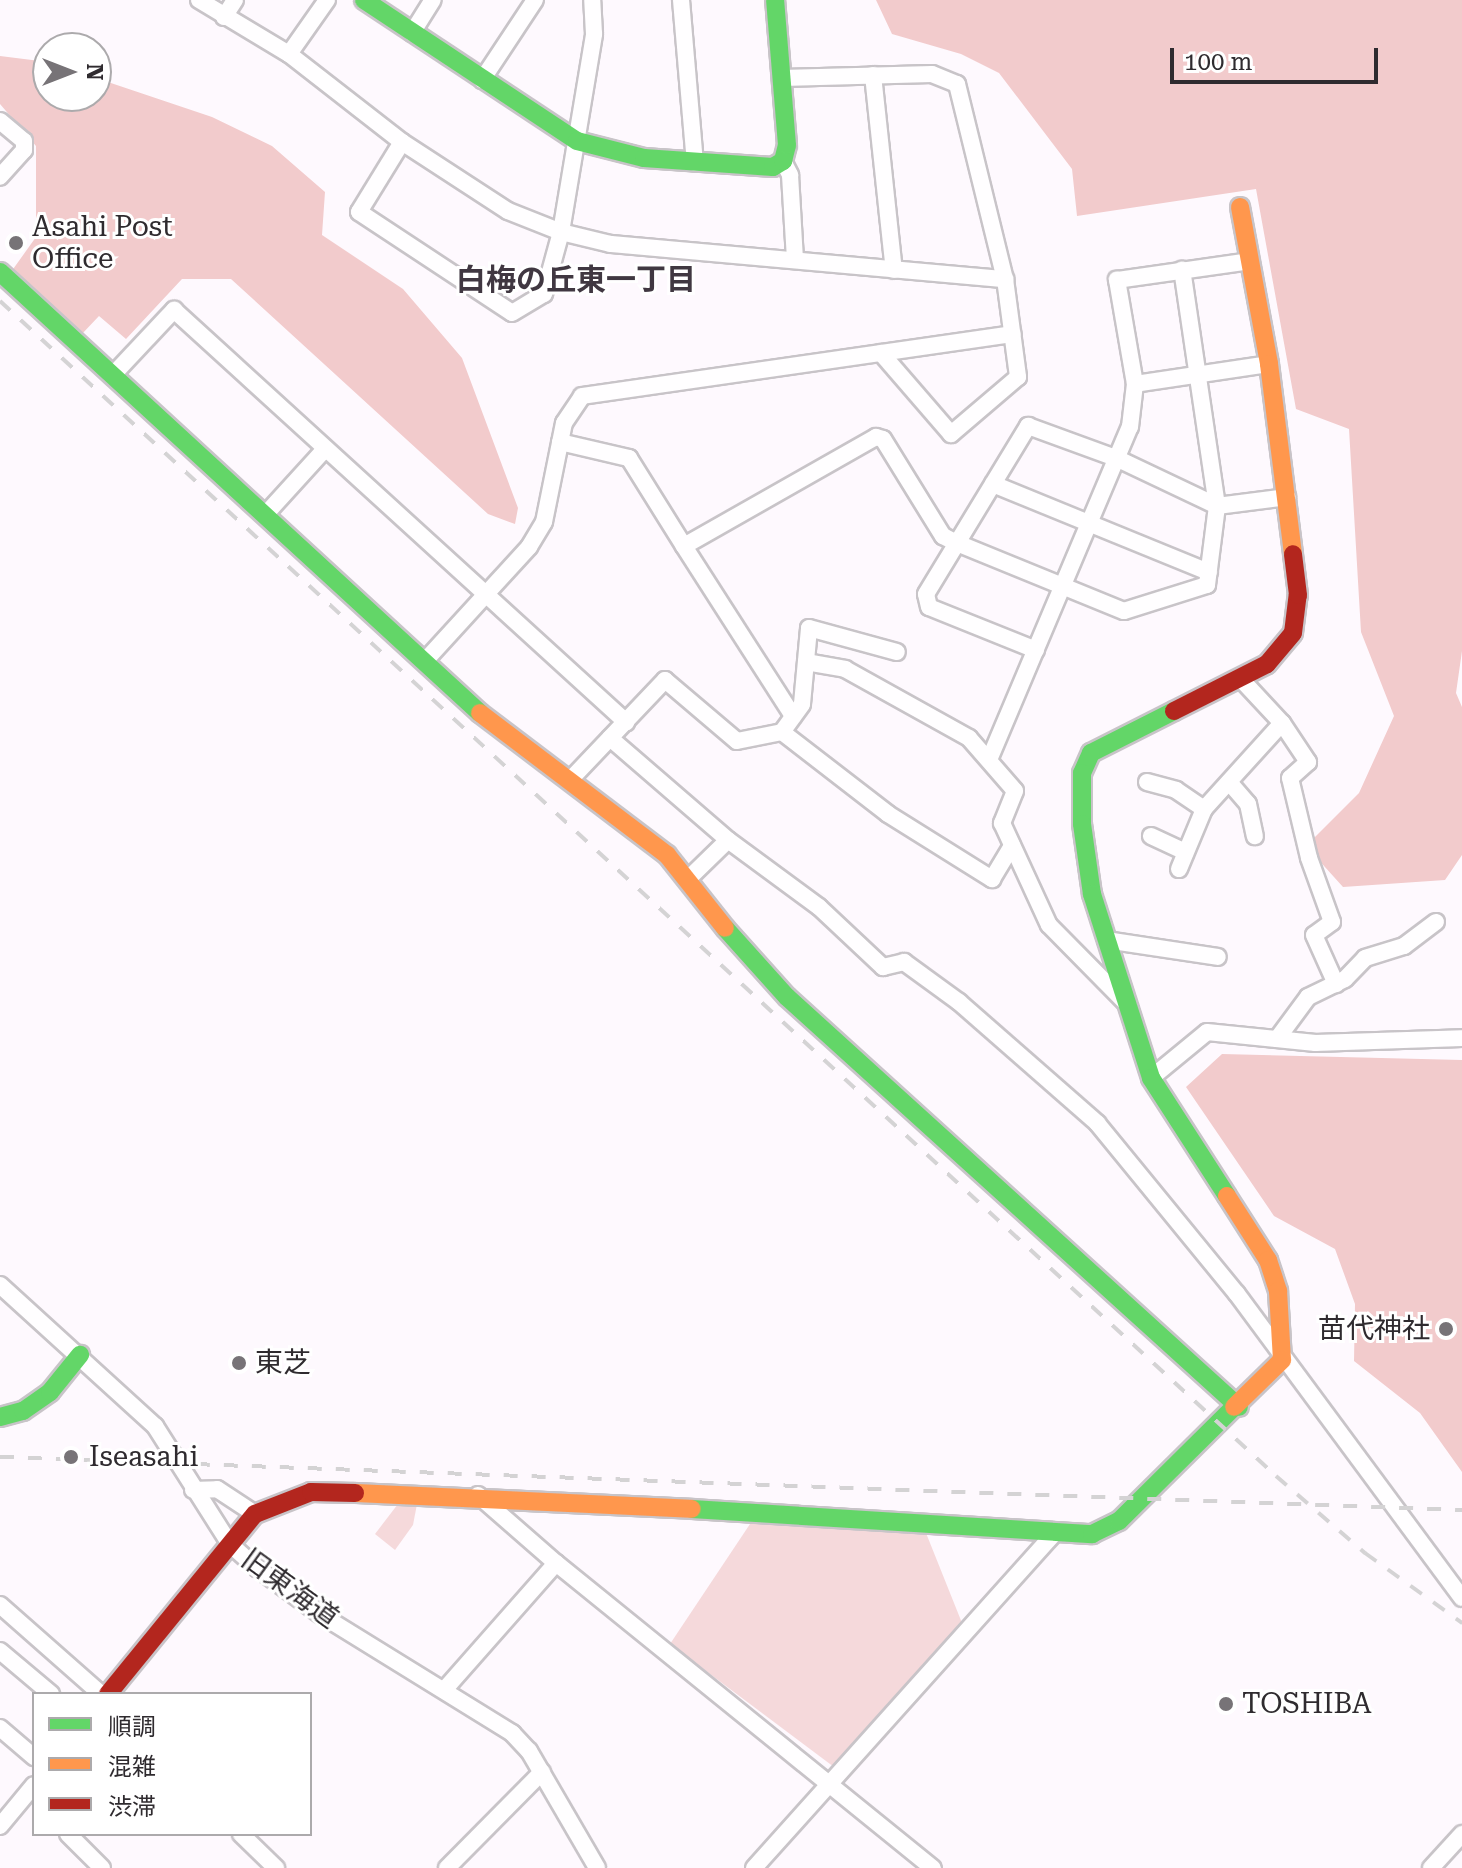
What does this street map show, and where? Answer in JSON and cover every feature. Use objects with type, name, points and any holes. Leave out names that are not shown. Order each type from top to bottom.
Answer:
[{"type":"street","points":[[199,0],[289,54],[402,142],[508,211],[561,232],[611,244],[1005,279]]},
{"type":"street","points":[[224,17],[235,0]]},
{"type":"street","points":[[289,54],[327,0]]},
{"type":"street","points":[[364,0],[577,141],[644,158],[773,167],[783,161]]},
{"type":"street","points":[[412,33],[433,0]]},
{"type":"street","points":[[482,80],[535,0]]},
{"type":"street","points":[[402,142],[359,212],[512,313],[544,294],[561,232],[577,141],[594,34],[592,0]]},
{"type":"street","points":[[681,0],[695,162]]},
{"type":"street","points":[[775,0],[787,145],[783,161],[790,175],[795,259]]},
{"type":"street","points":[[782,78],[932,74],[957,84],[1005,279],[1018,377],[951,434],[881,353]]},
{"type":"street","points":[[873,75],[894,270]]},
{"type":"street","points":[[0,121],[24,141],[24,150],[0,177]]},
{"type":"street","points":[[110,1692],[255,1514],[311,1492],[478,1495],[1054,1534],[1092,1534],[1119,1521],[1239,1407],[1282,1360],[1278,1291],[1268,1260],[1151,1078],[1124,1001],[1085,858],[1085,763],[1101,745],[1267,664],[1293,633],[1299,603],[1287,497],[1269,364],[1240,207]]},
{"type":"street","points":[[989,760],[1130,427],[1135,384],[1117,280],[1250,261]]},
{"type":"street","points":[[684,546],[876,437],[883,439],[943,536],[957,543],[1124,611],[1207,585],[1217,506],[1200,374],[1182,270]]},
{"type":"street","points":[[0,272],[492,724],[667,855],[787,997],[1239,1407]]},
{"type":"street","points":[[1107,272],[1111,292],[1120,295]]},
{"type":"street","points":[[112,376],[174,310],[626,722]]},
{"type":"street","points":[[424,662],[486,594],[544,522],[570,408],[596,391],[1013,334]]},
{"type":"street","points":[[1135,384],[1269,364]]},
{"type":"street","points":[[1036,650],[929,607],[926,594],[1028,426],[1116,458],[1217,506],[1287,497]]},
{"type":"street","points":[[560,442],[629,458],[793,716]]},
{"type":"street","points":[[265,515],[325,449]]},
{"type":"street","points":[[993,484],[1209,572]]},
{"type":"street","points":[[570,780],[665,680],[737,741],[782,732],[802,704],[809,628],[897,652]]},
{"type":"street","points":[[806,662],[845,669],[969,738],[1015,791],[1002,823],[1056,936],[1124,1001]]},
{"type":"street","points":[[1240,678],[1282,723],[1308,762],[1290,778],[1309,858],[1332,922],[1314,935],[1336,984]]},
{"type":"street","points":[[1179,869],[1204,809],[1282,723]]},
{"type":"street","points":[[782,732],[888,814],[992,879],[1012,846]]},
{"type":"street","points":[[610,738],[728,840],[819,907],[883,967],[904,962],[959,1002],[1097,1123],[1237,1294],[1282,1360],[1462,1598]]},
{"type":"street","points":[[1147,782],[1176,790],[1204,809]]},
{"type":"street","points":[[1229,782],[1248,804],[1255,836]]},
{"type":"street","points":[[1151,836],[1186,852]]},
{"type":"street","points":[[687,880],[728,840]]},
{"type":"street","points":[[1277,1039],[1308,997],[1336,984],[1365,958],[1404,946],[1436,922]]},
{"type":"street","points":[[1106,940],[1218,957]]},
{"type":"street","points":[[1151,1078],[1207,1032],[1315,1043],[1462,1038]]},
{"type":"street","name":"旧東海道","points":[[0,1285],[155,1426],[230,1544],[321,1615],[512,1733],[542,1772],[597,1868]]},
{"type":"street","points":[[0,1417],[23,1411],[50,1392],[80,1355]]},
{"type":"street","points":[[193,1490],[217,1489],[255,1514]]},
{"type":"street","points":[[478,1495],[556,1563],[830,1781],[933,1868]]},
{"type":"street","points":[[754,1868],[1054,1534]]},
{"type":"street","points":[[445,1689],[556,1563]]},
{"type":"street","points":[[0,1605],[99,1692]]},
{"type":"street","points":[[0,1651],[49,1692]]},
{"type":"street","points":[[0,1728],[32,1755]]},
{"type":"street","points":[[447,1868],[542,1772]]},
{"type":"street","points":[[0,1826],[32,1793]]},
{"type":"street","points":[[1431,1868],[1462,1834]]},
{"type":"street","points":[[70,1836],[102,1868]]},
{"type":"street","points":[[243,1836],[276,1868]]},
{"type":"shaded area","points":[[876,0],[1462,0],[1462,651],[1456,693],[1462,707],[1462,855],[1445,880],[1343,887],[1306,846],[1359,793],[1394,716],[1361,632],[1349,429],[1296,409],[1256,189],[1077,216],[1072,169],[999,73],[961,54],[892,34]]},
{"type":"shaded area","points":[[0,56],[32,60],[32,112],[112,112],[112,83],[212,117],[272,146],[325,192],[322,235],[403,289],[462,358],[518,508],[515,524],[488,514],[231,279],[182,279],[126,339],[99,316],[81,335],[11,272],[36,237],[36,146],[0,104]]},
{"type":"shaded area","points":[[1222,1054],[1462,1060],[1462,1472],[1420,1413],[1354,1361],[1355,1304],[1335,1249],[1274,1216],[1186,1087]]},
{"type":"shaded area","points":[[401,1500],[417,1504],[413,1525],[395,1550],[375,1534]]},
{"type":"shaded area","points":[[752,1521],[926,1533],[962,1623],[834,1767],[670,1644]]},
{"type":"railway","points":[[0,301],[1276,1476],[1365,1553],[1462,1623]]},
{"type":"railway","points":[[0,1457],[1462,1510]]},
{"type":"traffic: fast","points":[[364,0],[577,141],[644,158],[773,167],[783,161],[787,145],[775,0]]},
{"type":"traffic: fast","points":[[0,272],[480,713]]},
{"type":"traffic: fast","points":[[1174,711],[1091,753],[1082,773],[1082,824],[1092,894],[1151,1078],[1227,1196]]},
{"type":"traffic: fast","points":[[725,928],[787,997],[1239,1407]]},
{"type":"traffic: fast","points":[[0,1417],[23,1411],[50,1392],[80,1355]]},
{"type":"traffic: fast","points":[[692,1509],[1092,1534],[1119,1521],[1234,1407]]},
{"type":"traffic: slow","points":[[1240,207],[1269,364],[1293,554]]},
{"type":"traffic: slow","points":[[480,713],[667,855],[725,928]]},
{"type":"traffic: slow","points":[[1227,1196],[1268,1260],[1278,1291],[1282,1360],[1234,1407]]},
{"type":"traffic: slow","points":[[355,1493],[692,1509]]},
{"type":"traffic: jam","points":[[1174,711],[1267,664],[1293,633],[1298,595],[1293,554]]},
{"type":"traffic: jam","points":[[110,1692],[255,1514],[311,1492],[355,1493]]},
{"type":"place","name":"Asahi Post Office","points":[[16,243]]},
{"type":"place","name":"苗代神社","points":[[1446,1329]]},
{"type":"place","name":"東芝","points":[[239,1363]]},
{"type":"place","name":"Iseasahi","points":[[71,1457]]},
{"type":"place","name":"TOSHIBA","points":[[1226,1704]]},
{"type":"district","name":"白梅の丘東一丁目","points":[[576,280]]}]
